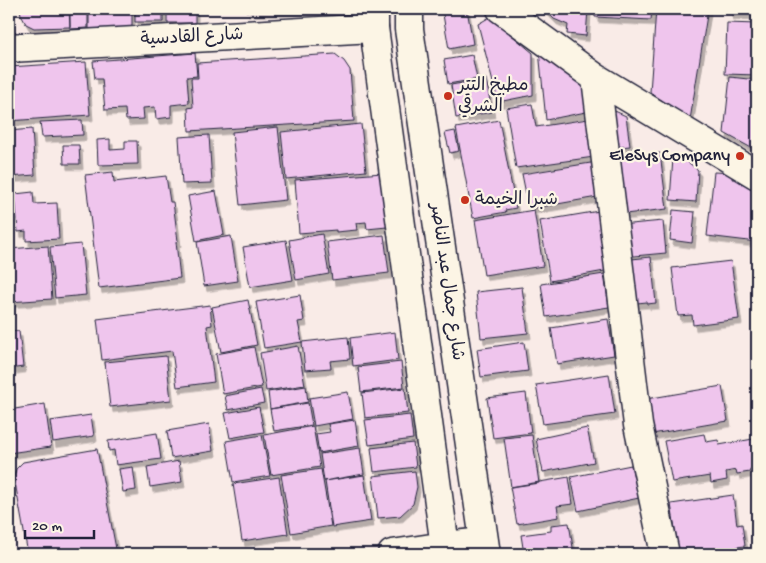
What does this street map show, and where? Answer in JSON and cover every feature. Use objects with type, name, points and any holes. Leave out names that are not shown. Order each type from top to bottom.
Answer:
[{"type":"main road","name":"شارع جمال عبد الناصر","points":[[409,9],[409,29],[485,548]]},
{"type":"main road","points":[[500,9],[596,78],[757,175]]},
{"type":"main road","name":"شارع جمال عبد الناصر","points":[[374,18],[445,550]]},
{"type":"main road","name":"شارع القادسية","points":[[9,48],[374,18]]},
{"type":"main road","points":[[596,78],[638,425],[665,554]]},
{"type":"main road","points":[[392,554],[485,548]]},
{"type":"building","points":[[20,9],[69,9],[70,27],[34,28],[26,24]]},
{"type":"building","points":[[70,9],[88,9],[88,28],[70,29]]},
{"type":"building","points":[[89,9],[132,9],[132,30],[89,29]]},
{"type":"building","points":[[135,9],[163,9],[163,22],[135,22]]},
{"type":"building","points":[[167,9],[195,9],[195,23],[167,23]]},
{"type":"building","points":[[246,9],[317,9],[246,11]]},
{"type":"building","points":[[442,9],[467,9],[473,44],[449,49]]},
{"type":"building","points":[[538,9],[588,9],[586,36],[567,34],[568,25],[554,19],[545,10]]},
{"type":"building","points":[[595,9],[652,9],[651,20],[595,17]]},
{"type":"building","points":[[656,9],[708,9],[690,120],[650,92]]},
{"type":"building","points":[[730,9],[757,9],[757,14],[730,14]]},
{"type":"building","points":[[490,17],[533,53],[533,95],[498,102],[478,24]]},
{"type":"building","points":[[727,23],[757,24],[757,75],[725,74]]},
{"type":"building","points":[[539,51],[586,84],[591,111],[546,120]]},
{"type":"building","points":[[195,53],[197,76],[187,77],[189,103],[171,105],[171,117],[156,119],[155,107],[143,108],[144,119],[126,120],[125,109],[105,110],[102,79],[95,79],[93,61]]},
{"type":"building","points":[[335,54],[344,61],[350,70],[354,121],[189,131],[188,108],[193,107],[191,78],[198,78],[197,63]]},
{"type":"building","points":[[472,55],[477,79],[448,84],[444,60]]},
{"type":"building","points":[[86,62],[90,115],[9,121],[9,67]]},
{"type":"building","points":[[730,77],[757,80],[757,151],[724,133]]},
{"type":"building","points":[[486,79],[492,112],[456,118],[451,85]]},
{"type":"building","points":[[532,104],[536,127],[588,119],[594,157],[516,168],[506,108]]},
{"type":"building","points":[[608,108],[626,116],[630,146],[609,148]]},
{"type":"building","points":[[82,120],[83,135],[42,137],[40,122]]},
{"type":"building","points":[[499,120],[516,208],[505,210],[506,212],[473,218],[456,128]]},
{"type":"building","points":[[361,124],[366,171],[286,179],[281,132]]},
{"type":"building","points":[[278,127],[286,200],[240,205],[232,132]]},
{"type":"building","points":[[32,129],[35,175],[9,177],[9,131]]},
{"type":"building","points":[[455,131],[459,151],[450,153],[445,133]]},
{"type":"building","points":[[209,135],[212,183],[182,184],[179,137]]},
{"type":"building","points":[[110,139],[110,150],[125,149],[125,141],[137,141],[138,164],[98,165],[97,140]]},
{"type":"building","points":[[63,145],[79,145],[80,164],[64,164]]},
{"type":"building","points":[[660,153],[667,209],[625,214],[612,159]]},
{"type":"building","points":[[680,156],[698,170],[696,202],[670,200],[673,158]]},
{"type":"building","points":[[597,162],[603,196],[529,209],[522,174]]},
{"type":"building","points":[[113,172],[114,182],[166,176],[170,202],[173,202],[180,278],[99,288],[85,175]]},
{"type":"building","points":[[714,172],[733,173],[732,179],[744,180],[743,184],[754,185],[753,189],[757,190],[757,242],[707,236]]},
{"type":"building","points":[[382,173],[387,227],[367,229],[366,222],[356,223],[357,230],[299,233],[295,180]]},
{"type":"building","points":[[216,191],[224,235],[196,241],[188,196]]},
{"type":"building","points":[[33,192],[34,204],[57,203],[59,239],[26,241],[26,231],[18,232],[15,194]]},
{"type":"building","points":[[534,210],[543,266],[484,275],[475,220]]},
{"type":"building","points":[[673,210],[695,212],[692,243],[670,240]]},
{"type":"building","points":[[599,211],[610,270],[550,281],[540,221]]},
{"type":"building","points":[[663,221],[666,253],[623,257],[620,225]]},
{"type":"building","points":[[322,234],[329,274],[296,280],[289,240]]},
{"type":"building","points":[[384,235],[389,273],[332,280],[327,242]]},
{"type":"building","points":[[231,236],[238,281],[204,286],[197,242]]},
{"type":"building","points":[[286,240],[293,280],[250,287],[243,247]]},
{"type":"building","points":[[81,244],[86,295],[55,298],[50,247]]},
{"type":"building","points":[[48,246],[52,299],[9,302],[9,249]]},
{"type":"building","points":[[651,257],[656,303],[627,304],[622,260]]},
{"type":"building","points":[[731,261],[739,319],[693,325],[692,315],[678,316],[672,268]]},
{"type":"building","points":[[604,274],[609,307],[546,317],[541,284]]},
{"type":"building","points":[[522,287],[528,333],[481,338],[476,292]]},
{"type":"building","points":[[300,295],[304,321],[298,322],[302,342],[264,348],[256,302]]},
{"type":"building","points":[[248,300],[257,345],[221,352],[212,307]]},
{"type":"building","points":[[210,305],[212,325],[207,326],[214,382],[177,387],[172,351],[102,360],[97,319]]},
{"type":"building","points":[[608,319],[614,355],[557,364],[551,328]]},
{"type":"building","points":[[19,331],[23,367],[9,369],[9,332]]},
{"type":"building","points":[[395,332],[398,360],[353,366],[350,338]]},
{"type":"building","points":[[348,337],[350,359],[330,361],[331,368],[305,370],[302,342]]},
{"type":"building","points":[[524,342],[528,371],[481,377],[477,349]]},
{"type":"building","points":[[298,346],[305,385],[266,391],[260,353]]},
{"type":"building","points":[[254,347],[262,387],[223,394],[216,354]]},
{"type":"building","points":[[166,356],[171,400],[110,407],[105,362]]},
{"type":"building","points":[[401,362],[404,387],[361,392],[358,367]]},
{"type":"building","points":[[609,374],[615,414],[543,424],[536,385]]},
{"type":"building","points":[[306,386],[308,402],[270,409],[268,392]]},
{"type":"building","points":[[722,386],[728,421],[652,434],[646,399]]},
{"type":"building","points":[[405,388],[408,413],[365,418],[362,393]]},
{"type":"building","points":[[261,389],[264,403],[228,410],[225,396]]},
{"type":"building","points":[[348,392],[353,419],[314,426],[309,398]]},
{"type":"building","points":[[526,393],[531,433],[493,438],[487,398]]},
{"type":"building","points":[[308,403],[312,425],[274,431],[270,409]]},
{"type":"building","points":[[45,404],[51,447],[9,453],[9,410]]},
{"type":"building","points":[[259,407],[264,432],[230,438],[225,413]]},
{"type":"building","points":[[91,415],[94,436],[53,442],[50,421]]},
{"type":"building","points":[[410,415],[413,439],[369,445],[365,420]]},
{"type":"building","points":[[355,420],[359,446],[319,453],[316,434],[330,432],[328,424]]},
{"type":"building","points":[[209,424],[213,451],[171,458],[167,431]]},
{"type":"building","points":[[313,426],[320,467],[271,475],[264,435]]},
{"type":"building","points":[[587,428],[594,462],[543,472],[536,439]]},
{"type":"building","points":[[157,433],[161,459],[116,465],[114,450],[109,451],[108,441]]},
{"type":"building","points":[[704,434],[706,442],[718,440],[719,445],[753,439],[755,451],[757,450],[757,468],[750,470],[750,472],[737,474],[736,470],[726,472],[727,480],[711,483],[710,476],[672,482],[664,441]]},
{"type":"building","points":[[262,435],[270,476],[233,482],[226,441]]},
{"type":"building","points":[[532,435],[539,483],[511,487],[504,438]]},
{"type":"building","points":[[413,443],[416,467],[374,472],[371,448]]},
{"type":"building","points":[[360,448],[364,474],[324,481],[320,454]]},
{"type":"building","points":[[97,449],[117,554],[28,554],[14,477],[16,469],[23,462]]},
{"type":"building","points":[[179,461],[182,482],[150,487],[147,467]]},
{"type":"building","points":[[631,465],[639,498],[578,511],[571,477]]},
{"type":"building","points":[[133,467],[136,490],[123,492],[119,469]]},
{"type":"building","points":[[321,469],[331,526],[291,533],[281,475]]},
{"type":"building","points":[[415,471],[417,487],[413,504],[400,516],[378,518],[373,476]]},
{"type":"building","points":[[364,475],[371,521],[332,527],[325,481]]},
{"type":"building","points":[[279,477],[288,534],[242,541],[233,484]]},
{"type":"building","points":[[569,477],[573,504],[557,506],[559,517],[517,524],[510,487]]},
{"type":"building","points":[[733,495],[737,525],[742,524],[745,546],[737,547],[739,554],[679,554],[671,504]]},
{"type":"building","points":[[569,523],[574,554],[524,554],[521,535],[551,531],[551,525]]},
{"type":"place","name":"مطبخ التتر الشرقي","points":[[448,96]]},
{"type":"place","name":"EleSys Company","points":[[740,156]]},
{"type":"place","name":"شبرا الخيمة","points":[[465,200]]}]
